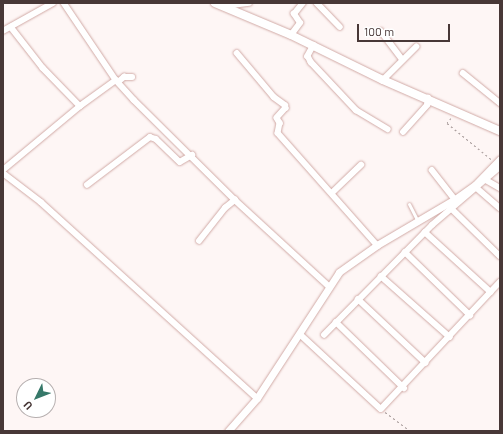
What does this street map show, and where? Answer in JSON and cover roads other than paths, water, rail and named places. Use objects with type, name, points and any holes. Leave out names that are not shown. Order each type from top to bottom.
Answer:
[{"type":"main road","points":[[215,3],[314,45],[383,80],[428,98],[500,132]]},
{"type":"street","points":[[3,31],[53,3]]},
{"type":"street","points":[[64,3],[117,81],[235,200],[329,286]]},
{"type":"street","points":[[224,6],[249,3]]},
{"type":"street","points":[[291,35],[300,23],[294,14],[303,3]]},
{"type":"street","points":[[317,3],[340,27]]},
{"type":"street","points":[[11,27],[43,68],[80,106]]},
{"type":"street","points":[[381,31],[403,60]]},
{"type":"street","points":[[314,45],[308,56],[311,62],[356,110],[388,129]]},
{"type":"street","points":[[383,80],[416,47]]},
{"type":"street","points":[[237,53],[274,97],[285,105],[286,108],[277,118],[280,123],[278,133],[333,192],[377,245]]},
{"type":"street","points":[[463,73],[500,103]]},
{"type":"street","points":[[132,76],[117,81],[80,106],[3,172],[41,202],[257,398]]},
{"type":"street","points":[[403,132],[427,105],[428,98]]},
{"type":"street","points":[[87,185],[150,137],[156,139],[180,162],[192,155]]},
{"type":"street","points":[[324,334],[425,232],[486,180],[499,163]]},
{"type":"street","points":[[228,431],[257,398],[339,272],[377,245],[455,199],[475,185],[499,163]]},
{"type":"street","points":[[333,192],[360,165]]},
{"type":"street","points":[[432,170],[455,199]]},
{"type":"street","points":[[486,180],[500,188]]},
{"type":"street","points":[[477,188],[500,208]]},
{"type":"street","points":[[199,241],[225,208],[235,200]]},
{"type":"street","points":[[452,208],[500,256]]},
{"type":"street","points":[[425,232],[491,292]]},
{"type":"street","points":[[405,252],[470,315]]},
{"type":"street","points":[[381,276],[450,337]]},
{"type":"street","points":[[300,334],[381,409],[404,388],[500,282]]},
{"type":"street","points":[[358,299],[426,363]]},
{"type":"street","points":[[336,322],[404,388]]},
{"type":"lane","points":[[409,204],[418,222]]}]
